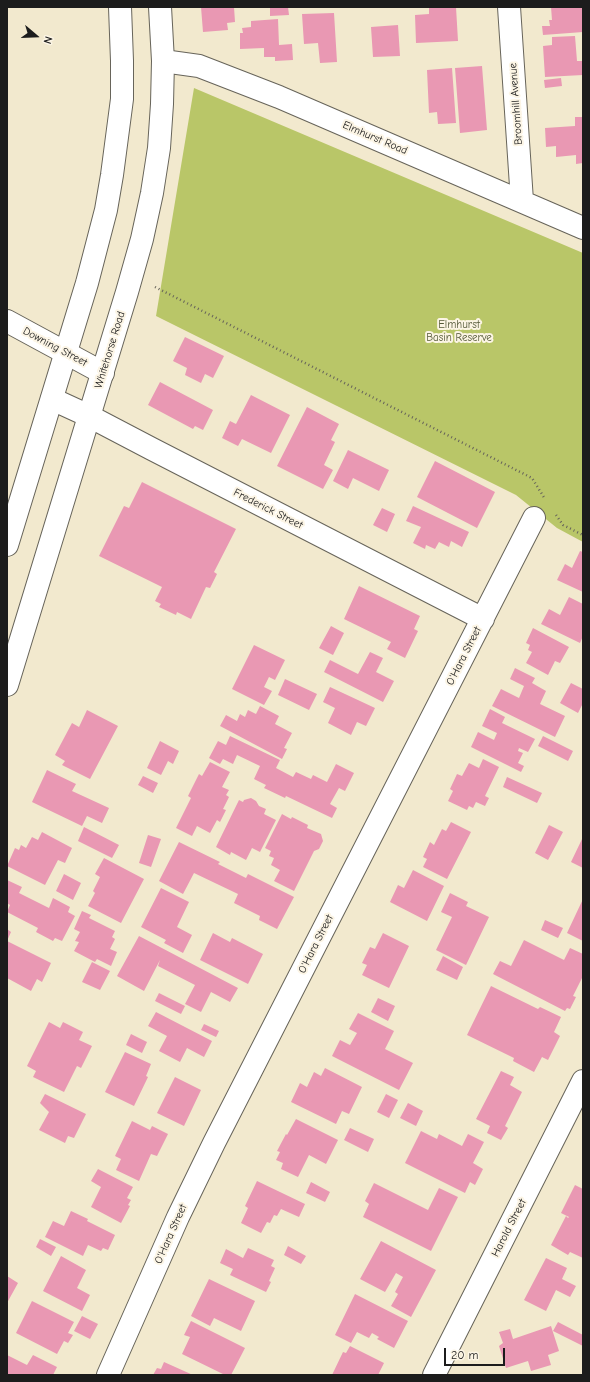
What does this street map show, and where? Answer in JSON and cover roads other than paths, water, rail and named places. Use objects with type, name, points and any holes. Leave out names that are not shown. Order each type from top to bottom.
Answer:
[{"type":"street","points":[[7,545],[97,247],[106,210],[122,99],[120,7]]},
{"type":"street","name":"Whitehorse Road","points":[[7,685],[90,416],[142,239],[152,193],[159,148],[163,61],[160,7]]},
{"type":"street","name":"Broomhill Avenue","points":[[509,7],[522,201]]},
{"type":"street","name":"Elmhurst Road","points":[[163,61],[199,66],[286,100],[583,228]]},
{"type":"street","name":"Downing Street","points":[[7,321],[103,373]]},
{"type":"street","name":"Frederick Street","points":[[52,399],[90,416],[159,453],[483,619]]},
{"type":"street","name":"O'Hara Street","points":[[108,1375],[178,1217],[214,1143],[483,619],[544,510]]},
{"type":"street","name":"Harold Street","points":[[434,1375],[583,1080]]},
{"type":"park label","name":"Elmhurst Basin Reserve","points":[[459,331]]}]
